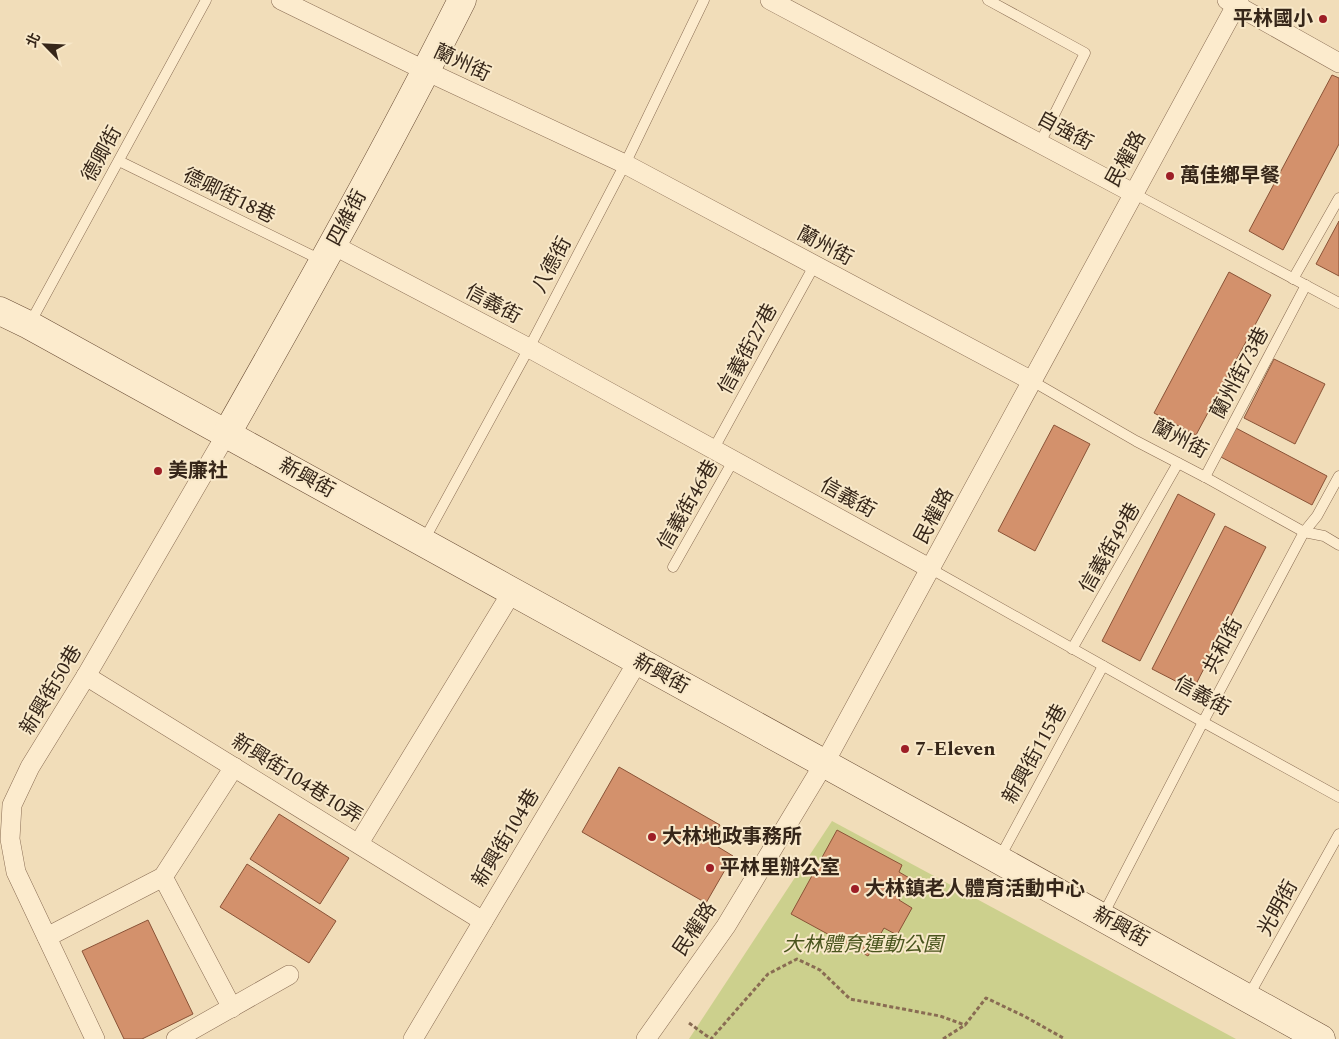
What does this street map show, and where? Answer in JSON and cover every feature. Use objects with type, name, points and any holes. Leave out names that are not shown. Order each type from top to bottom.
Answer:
[{"type":"main road","name":"四維街","points":[[227,433],[328,253],[462,0]]},
{"type":"main road","name":"新興街","points":[[0,311],[227,433],[512,592],[825,762],[1321,1039]]},
{"type":"street","name":"蘭州街","points":[[281,0],[426,71],[625,164],[1032,381]]},
{"type":"street","name":"自強街","points":[[770,0],[1133,194]]},
{"type":"street","points":[[1234,2],[1339,63]]},
{"type":"street","name":"民權路","points":[[646,1039],[726,926],[825,762],[931,570],[1234,2]]},
{"type":"street","name":"信義街","points":[[328,253],[528,348],[931,570]]},
{"type":"street","name":"新興街50巷","points":[[95,1039],[16,872],[10,838],[12,804],[30,767],[86,676],[227,433]]},
{"type":"street","points":[[359,843],[512,592]]},
{"type":"street","name":"新興街104巷","points":[[413,1039],[638,661]]},
{"type":"street","name":"新興街104巷10弄","points":[[86,676],[483,921]]},
{"type":"street","points":[[47,937],[163,878],[234,766]]},
{"type":"street","points":[[163,878],[232,1008]]},
{"type":"street","points":[[176,1039],[289,975]]},
{"type":"lane","name":"德卿街","points":[[29,326],[206,0]]},
{"type":"lane","name":"八德街","points":[[423,543],[625,164],[704,0]]},
{"type":"lane","points":[[988,0],[1085,53],[1040,143]]},
{"type":"lane","name":"德卿街18巷","points":[[119,161],[328,253]]},
{"type":"lane","name":"自強街","points":[[1133,194],[1339,303]]},
{"type":"lane","points":[[1293,279],[1339,198]]},
{"type":"lane","name":"信義街27巷","points":[[713,450],[814,266]]},
{"type":"lane","name":"蘭州街73巷","points":[[1205,477],[1306,285]]},
{"type":"lane","name":"蘭州街","points":[[1032,381],[1136,441],[1304,532],[1324,536],[1339,545]]},
{"type":"lane","name":"信義街46巷","points":[[673,567],[733,461]]},
{"type":"lane","name":"信義街49巷","points":[[1072,650],[1178,463]]},
{"type":"lane","name":"共和街","points":[[1103,916],[1202,722],[1304,532],[1317,516],[1339,476]]},
{"type":"lane","name":"信義街","points":[[931,570],[1339,797]]},
{"type":"lane","name":"新興街115巷","points":[[998,859],[1103,666]]},
{"type":"lane","name":"光明街","points":[[1248,998],[1339,834]]},
{"type":"path","points":[[689,1023],[710,1039],[768,974],[797,959],[820,970],[850,999],[940,1016],[965,1025]]},
{"type":"path","points":[[943,1039],[965,1025],[986,998],[1024,1016],[1065,1039]]},
{"type":"green space","name":"大林體育運動公園","points":[[832,821],[1236,1039],[689,1039]]},
{"type":"building","points":[[1332,75],[1339,78],[1339,144],[1283,250],[1249,231]]},
{"type":"building","points":[[1339,221],[1339,276],[1316,264]]},
{"type":"building","points":[[1229,272],[1271,295],[1196,435],[1154,413]]},
{"type":"building","points":[[1274,359],[1325,384],[1295,444],[1244,418]]},
{"type":"building","points":[[1054,425],[1090,444],[1035,551],[998,531]]},
{"type":"building","points":[[1234,427],[1327,476],[1312,505],[1219,456]]},
{"type":"building","points":[[1178,494],[1215,514],[1140,661],[1102,641]]},
{"type":"building","points":[[1225,526],[1266,547],[1193,690],[1152,669]]},
{"type":"building","name":"大林地政事務所","points":[[619,767],[720,825],[710,842],[733,856],[706,903],[582,832]]},
{"type":"building","points":[[279,814],[349,858],[320,904],[250,859]]},
{"type":"building","name":"大林鎮老人體育活動中心","points":[[837,830],[902,865],[899,872],[911,879],[899,900],[912,908],[897,935],[884,928],[868,956],[791,914]]},
{"type":"building","points":[[247,864],[336,921],[309,963],[220,907]]},
{"type":"building","points":[[148,920],[193,1014],[142,1039],[124,1039],[82,951]]},
{"type":"place","name":"平林國小","points":[[1323,19]]},
{"type":"place","name":"萬佳鄉早餐","points":[[1170,176]]},
{"type":"place","name":"美廉社","points":[[158,471]]},
{"type":"place","name":"7-Eleven","points":[[905,749]]},
{"type":"place","name":"大林地政事務所","points":[[652,837]]},
{"type":"place","name":"平林里辦公室","points":[[710,868]]},
{"type":"place","name":"大林鎮老人體育活動中心","points":[[855,889]]}]
